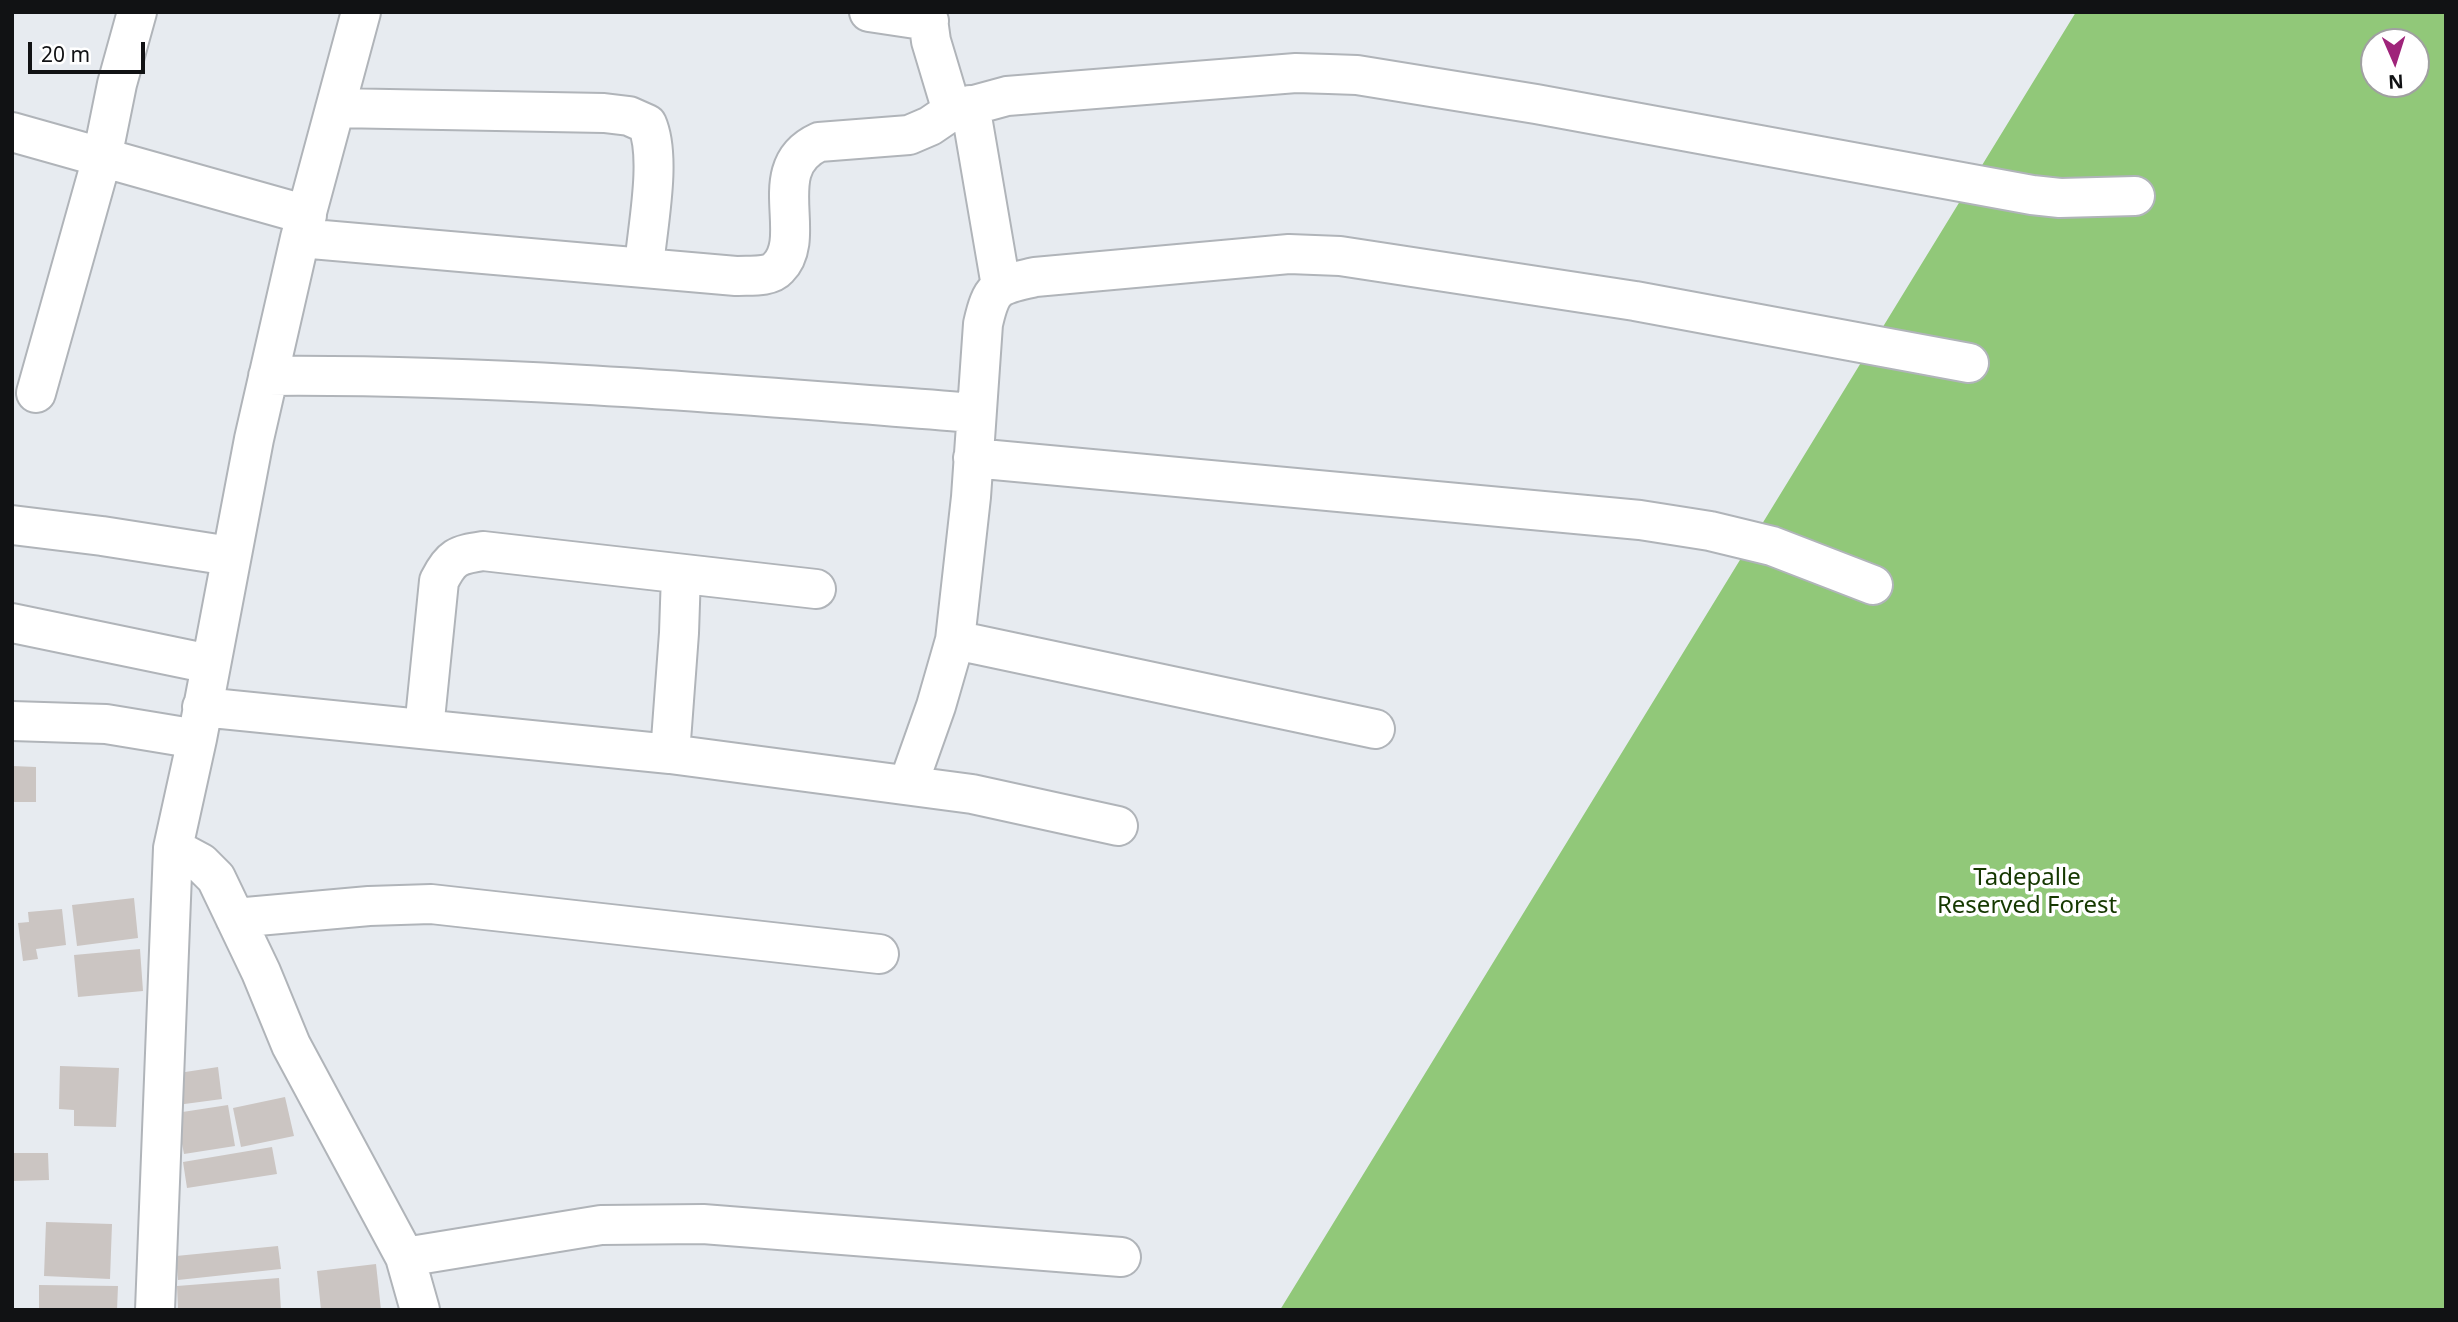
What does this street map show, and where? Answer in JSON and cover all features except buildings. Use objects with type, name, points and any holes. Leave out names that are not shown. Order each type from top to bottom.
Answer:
[{"type":"street","points":[[36,393],[102,158],[117,84],[137,12]]},
{"type":"street","points":[[155,1310],[173,848],[268,376],[361,12]]},
{"type":"street","points":[[869,12],[928,17],[931,41],[961,108],[1001,286]]},
{"type":"street","points":[[12,132],[102,158],[304,227],[643,267],[736,275],[763,275],[778,270],[788,252],[790,176],[794,160],[806,148],[819,142],[909,135],[961,108],[1007,96],[1296,73],[1357,75],[1536,104],[2032,195],[2060,198],[2135,196]]},
{"type":"street","points":[[335,108],[604,113],[629,116],[647,124],[653,137],[654,160],[643,267]]},
{"type":"street","points":[[908,785],[936,706],[955,640],[983,324],[989,299],[1001,286],[1035,277],[1277,255],[1340,256],[1635,301],[1969,363]]},
{"type":"street","points":[[268,376],[338,375],[601,385],[976,413]]},
{"type":"street","points":[[973,458],[1640,520],[1710,531],[1772,546],[1873,585]]},
{"type":"street","points":[[12,525],[230,556]]},
{"type":"street","points":[[424,729],[439,581],[448,564],[461,555],[483,551],[816,589]]},
{"type":"street","points":[[670,754],[681,574]]},
{"type":"street","points":[[12,623],[210,664]]},
{"type":"street","points":[[955,640],[1375,729]]},
{"type":"street","points":[[12,721],[424,729],[670,754],[908,785],[972,794],[1118,826]]},
{"type":"street","points":[[173,848],[201,863],[216,878],[291,1045],[405,1257],[420,1310]]},
{"type":"street","points":[[235,918],[369,905],[431,904],[880,954]]},
{"type":"street","points":[[405,1257],[601,1225],[658,1223],[703,1224],[1121,1256]]},
{"type":"green space","name":"Tadepalle Reserved Forest","points":[[2076,12],[2446,12],[2446,1310],[1280,1310]]}]
